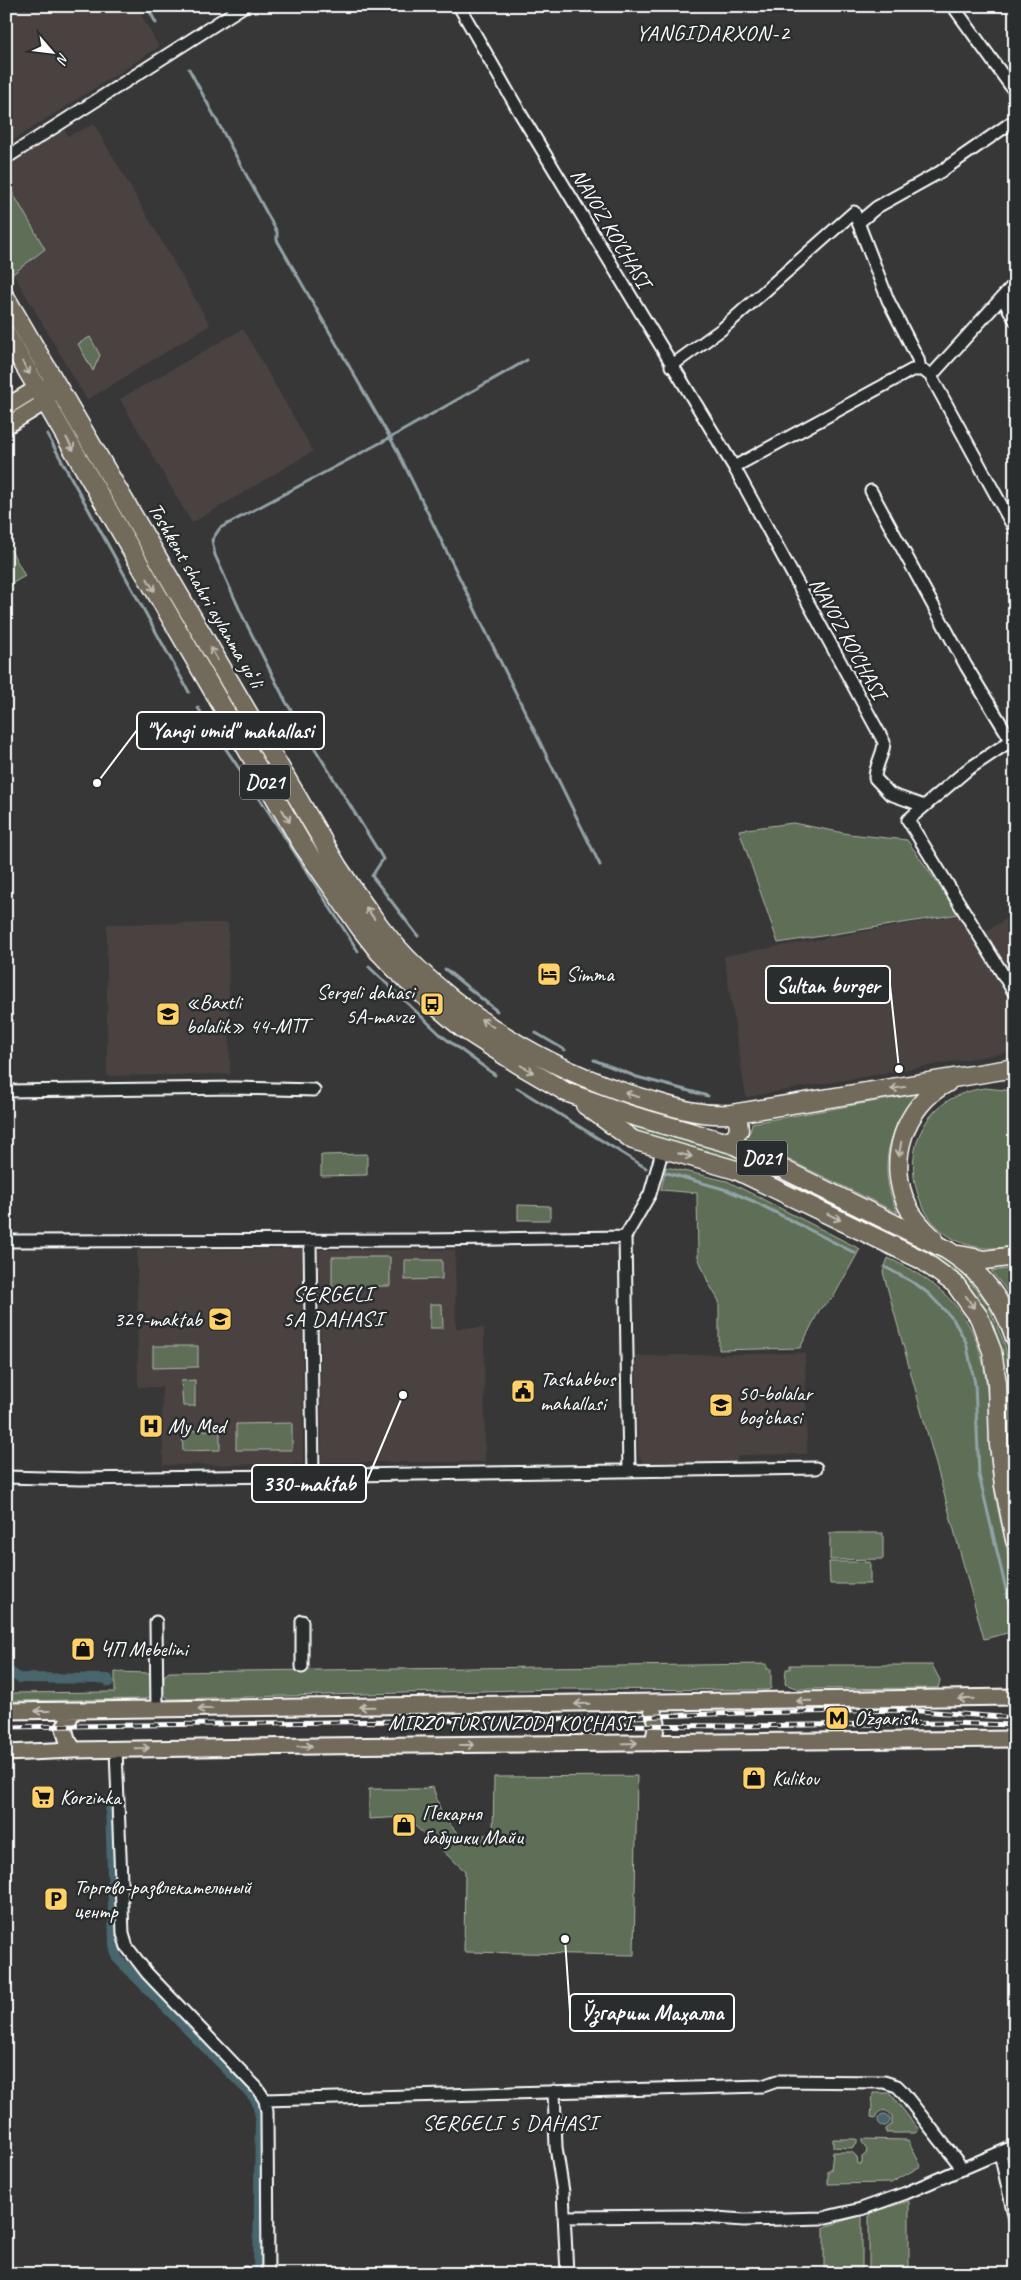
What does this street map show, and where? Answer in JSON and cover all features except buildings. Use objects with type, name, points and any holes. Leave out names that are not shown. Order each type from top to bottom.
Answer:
[{"type":"highway","name":"Toshkent shahri aylanma yoʻli","points":[[6,298],[338,867],[375,921],[393,943],[424,974],[472,1013],[522,1045],[594,1082],[692,1112],[731,1114],[963,1078],[1015,1068]]},
{"type":"highway","name":"Toshkent shahri aylanma yoʻli","points":[[6,334],[271,792],[342,903],[379,952],[407,981],[462,1028],[566,1092],[630,1115],[724,1141],[947,1250],[969,1265],[988,1284],[1002,1306],[1015,1338]]},
{"type":"highway","points":[[213,691],[225,692],[230,681]]},
{"type":"highway","points":[[271,792],[277,782],[288,782]]},
{"type":"highway","name":"Toshkent shahri aylanma yoʻli","points":[[1015,1080],[998,1077],[963,1078],[941,1086],[921,1102],[905,1130],[898,1161],[900,1186],[910,1211],[922,1226],[947,1250],[979,1259],[1015,1256]]},
{"type":"highway","points":[[566,1092],[626,1135],[642,1143],[736,1170],[922,1260],[946,1276],[959,1288],[982,1322],[993,1356],[1004,1485],[1015,1540]]},
{"type":"highway","points":[[724,1141],[734,1138],[740,1130],[738,1120],[731,1114]]},
{"type":"main road","points":[[6,407],[41,395],[58,386]]},
{"type":"main road","points":[[6,426],[41,395]]},
{"type":"main road","name":"MIRZO TURSUNZODA KO'CHASI","points":[[6,1711],[1015,1697]]},
{"type":"main road","points":[[650,1703],[657,1722],[653,1743]]},
{"type":"main road","points":[[73,1711],[64,1728],[67,1739],[74,1750]]},
{"type":"main road","name":"MIRZO TURSUNZODA KO'CHASI","points":[[6,1753],[116,1749],[1015,1739]]},
{"type":"street","points":[[6,158],[244,6]]},
{"type":"street","name":"NAVO'Z KO'CHASI","points":[[458,6],[671,366],[734,467],[884,742],[884,747],[875,768],[875,778],[890,794],[924,806]]},
{"type":"street","points":[[953,6],[1015,92]]},
{"type":"street","points":[[858,223],[878,207],[940,172],[1015,120]]},
{"type":"street","points":[[671,366],[722,329],[854,212],[888,300],[918,359],[920,370]]},
{"type":"street","points":[[931,376],[1015,283]]},
{"type":"street","points":[[1002,297],[1015,320]]},
{"type":"street","points":[[734,467],[912,370],[920,370],[931,376],[1015,530]]},
{"type":"street","points":[[871,491],[966,666],[1013,739],[968,770],[908,820],[1015,994]]},
{"type":"street","points":[[6,1091],[236,1088],[314,1090]]},
{"type":"street","points":[[629,1471],[625,1237],[650,1194],[660,1160],[661,1149]]},
{"type":"street","points":[[6,1241],[625,1237]]},
{"type":"street","points":[[310,1240],[313,1475]]},
{"type":"street","points":[[6,1477],[80,1479],[816,1468]]},
{"type":"street","points":[[302,1621],[302,1667]]},
{"type":"street","points":[[156,1622],[157,1710]]},
{"type":"street","points":[[116,1749],[123,1934],[126,1947],[147,1973],[257,2088],[265,2100],[267,2112],[268,2274]]},
{"type":"street","points":[[265,2100],[763,2086],[777,2082],[884,2082],[897,2086],[901,2090],[962,2169]]},
{"type":"street","points":[[554,2091],[556,2147],[563,2192],[567,2274]]},
{"type":"street","points":[[564,2217],[689,2216],[744,2220],[822,2218],[861,2209],[1015,2146]]},
{"type":"street","points":[[1000,2153],[1015,2220]]},
{"type":"shaded area","points":[[6,6],[136,6],[159,47],[7,144]]},
{"type":"shaded area","points":[[94,124],[210,325],[87,400],[6,261],[6,165],[63,127],[68,136]]},
{"type":"shaded area","points":[[243,329],[313,451],[192,523],[120,399]]},
{"type":"shaded area","points":[[1015,912],[1015,980],[985,933]]},
{"type":"shaded area","points":[[960,915],[1015,1010],[1015,1051],[746,1097],[724,956]]},
{"type":"shaded area","name":"«Baxtli bolalik» 44-MTT","points":[[228,923],[230,1074],[107,1076],[107,924]]},
{"type":"shaded area","name":"329-maktab","points":[[302,1249],[303,1464],[163,1465],[162,1387],[138,1387],[137,1250]]},
{"type":"shaded area","points":[[319,1250],[455,1250],[456,1328],[484,1328],[485,1462],[322,1462]]},
{"type":"shaded area","name":"50-bolalar bog'chasi","points":[[805,1353],[807,1454],[738,1455],[737,1462],[643,1463],[638,1455],[636,1356]]},
{"type":"green space","points":[[6,174],[14,184],[10,188],[45,249],[10,276],[6,270]]},
{"type":"green space","points":[[90,337],[100,355],[93,371],[78,344]]},
{"type":"green space","points":[[11,550],[25,576],[6,587],[6,552]]},
{"type":"green space","points":[[793,823],[849,834],[907,840],[959,914],[778,943],[739,830]]},
{"type":"green space","points":[[985,1088],[1015,1091],[1015,1245],[976,1247],[946,1234],[926,1211],[915,1182],[915,1151],[926,1122],[949,1100]]},
{"type":"green space","points":[[917,1094],[898,1121],[888,1151],[888,1182],[898,1213],[744,1138],[750,1132],[752,1123]]},
{"type":"green space","points":[[613,1121],[731,1154],[923,1246],[960,1270],[988,1304],[1005,1345],[1010,1378],[1015,1517],[1010,1487],[1004,1380],[955,1276],[650,1141]]},
{"type":"green space","points":[[367,1154],[367,1175],[321,1176],[321,1155]]},
{"type":"green space","points":[[666,1167],[727,1181],[860,1249],[834,1296],[820,1309],[800,1348],[719,1350],[719,1301],[708,1282],[698,1257],[697,1193],[661,1190]]},
{"type":"green space","points":[[518,1205],[550,1206],[550,1220],[518,1220]]},
{"type":"green space","points":[[332,1257],[390,1257],[390,1286],[332,1287]]},
{"type":"green space","points":[[888,1258],[932,1283],[948,1298],[962,1313],[972,1331],[980,1352],[988,1401],[993,1481],[1015,1590],[1015,1631],[984,1639],[883,1272]]},
{"type":"green space","points":[[405,1260],[442,1260],[442,1279],[405,1280]]},
{"type":"green space","points":[[1015,1268],[1015,1305],[991,1271]]},
{"type":"green space","points":[[430,1304],[442,1304],[443,1328],[430,1328]]},
{"type":"green space","points":[[153,1346],[198,1346],[198,1367],[153,1368]]},
{"type":"green space","points":[[195,1380],[195,1406],[183,1406],[181,1381]]},
{"type":"green space","points":[[292,1423],[292,1450],[236,1450],[236,1424]]},
{"type":"green space","points":[[220,1430],[220,1450],[183,1451],[182,1431]]},
{"type":"green space","points":[[830,1533],[883,1533],[883,1559],[830,1560]]},
{"type":"green space","points":[[829,1562],[870,1562],[870,1584],[830,1584]]},
{"type":"green space","points":[[767,1664],[767,1669],[771,1669],[771,1688],[768,1690],[560,1689],[169,1699],[163,1694],[164,1676],[169,1672]]},
{"type":"green space","points":[[790,1665],[932,1665],[940,1680],[938,1688],[798,1689],[785,1684],[786,1669],[790,1669]]},
{"type":"green space","points":[[115,1672],[150,1673],[151,1696],[146,1699],[6,1701],[6,1693],[115,1692]]},
{"type":"green space","points":[[637,1776],[634,1955],[464,1952],[465,1871],[405,1817],[369,1819],[369,1789],[419,1789],[433,1787],[442,1815],[459,1835],[493,1835],[494,1777]]},
{"type":"green space","points":[[873,2093],[890,2093],[919,2130],[915,2133],[886,2133],[886,2129],[892,2124],[892,2116],[888,2112],[880,2111],[875,2118],[871,2117]]},
{"type":"green space","points":[[833,2139],[857,2139],[857,2143],[852,2148],[833,2147]]},
{"type":"green space","points":[[862,2139],[908,2140],[921,2166],[891,2183],[828,2184],[828,2170],[831,2170],[833,2152],[852,2152],[857,2157],[858,2164],[862,2164],[862,2157],[866,2154],[867,2149]]},
{"type":"green space","points":[[909,2201],[909,2268],[869,2268],[869,2213]]},
{"type":"green space","points":[[862,2215],[862,2269],[824,2269],[824,2227]]},
{"type":"water","points":[[882,2114],[886,2114],[890,2120],[886,2126],[882,2126],[878,2122],[878,2118]]},
{"type":"waterway","points":[[147,6],[156,23]]},
{"type":"waterway","points":[[189,69],[277,232],[277,240],[397,450],[600,865]]},
{"type":"waterway","points":[[418,936],[372,876],[383,859],[286,702],[243,617],[215,555],[212,540],[220,528],[395,435],[527,360]]},
{"type":"waterway","points":[[47,434],[189,692]]},
{"type":"waterway","points":[[198,708],[266,808],[358,951]]},
{"type":"waterway","points":[[369,967],[442,1036],[495,1075]]},
{"type":"waterway","points":[[445,969],[497,1011]]},
{"type":"waterway","points":[[536,1033],[565,1050]]},
{"type":"waterway","points":[[594,1060],[637,1077],[708,1096]]},
{"type":"waterway","points":[[517,1088],[646,1168]]},
{"type":"waterway","points":[[664,1172],[727,1190],[755,1202],[855,1253]]},
{"type":"waterway","points":[[885,1267],[916,1284],[929,1294],[953,1319],[966,1342],[975,1384],[979,1475],[1012,1615],[1015,1617]]},
{"type":"waterway","points":[[6,1669],[19,1678],[108,1679],[109,1682]]},
{"type":"waterway","points":[[110,1800],[114,1944],[117,1958],[256,2100],[260,2116],[258,2274]]},
{"type":"railway","points":[[6,1727],[606,1718],[907,1710],[1015,1718]]},
{"type":"railway","points":[[609,1725],[737,1726],[948,1723],[1015,1725]]},
{"type":"place","name":"\"Yangi umid\" mahallasi","points":[[97,783]]},
{"type":"place","name":"Simma","points":[[549,974]]},
{"type":"place","name":"Sergeli dahasi 5A-mavze","points":[[432,1004]]},
{"type":"place","name":"«Baxtli bolalik» 44-MTT","points":[[168,1014]]},
{"type":"place","name":"Sultan burger","points":[[899,1069]]},
{"type":"place","name":"329-maktab","points":[[220,1319]]},
{"type":"place","name":"Tashabbus mahallasi","points":[[523,1391]]},
{"type":"place","name":"330-maktab","points":[[403,1395]]},
{"type":"place","name":"50-bolalar bog'chasi","points":[[721,1405]]},
{"type":"place","name":"My Med","points":[[151,1426]]},
{"type":"place","name":"ЧП Mebelini","points":[[83,1649]]},
{"type":"place","name":"O‘zgarish","points":[[837,1718]]},
{"type":"place","name":"Kulikov","points":[[754,1778]]},
{"type":"place","name":"Korzinka","points":[[43,1797]]},
{"type":"place","name":"Пекарня бабушки Майи","points":[[404,1825]]},
{"type":"place","name":"Торгово-развлекательный центр","points":[[56,1899]]},
{"type":"place","name":"Ўзгариш Маҳалла","points":[[565,1939]]},
{"type":"district","name":"YANGIDARXON-2","points":[[713,33]]},
{"type":"district","name":"SERGELI 5A DAHASI","points":[[333,1306]]},
{"type":"district","name":"SERGELI 5 DAHASI","points":[[510,2123]]}]
